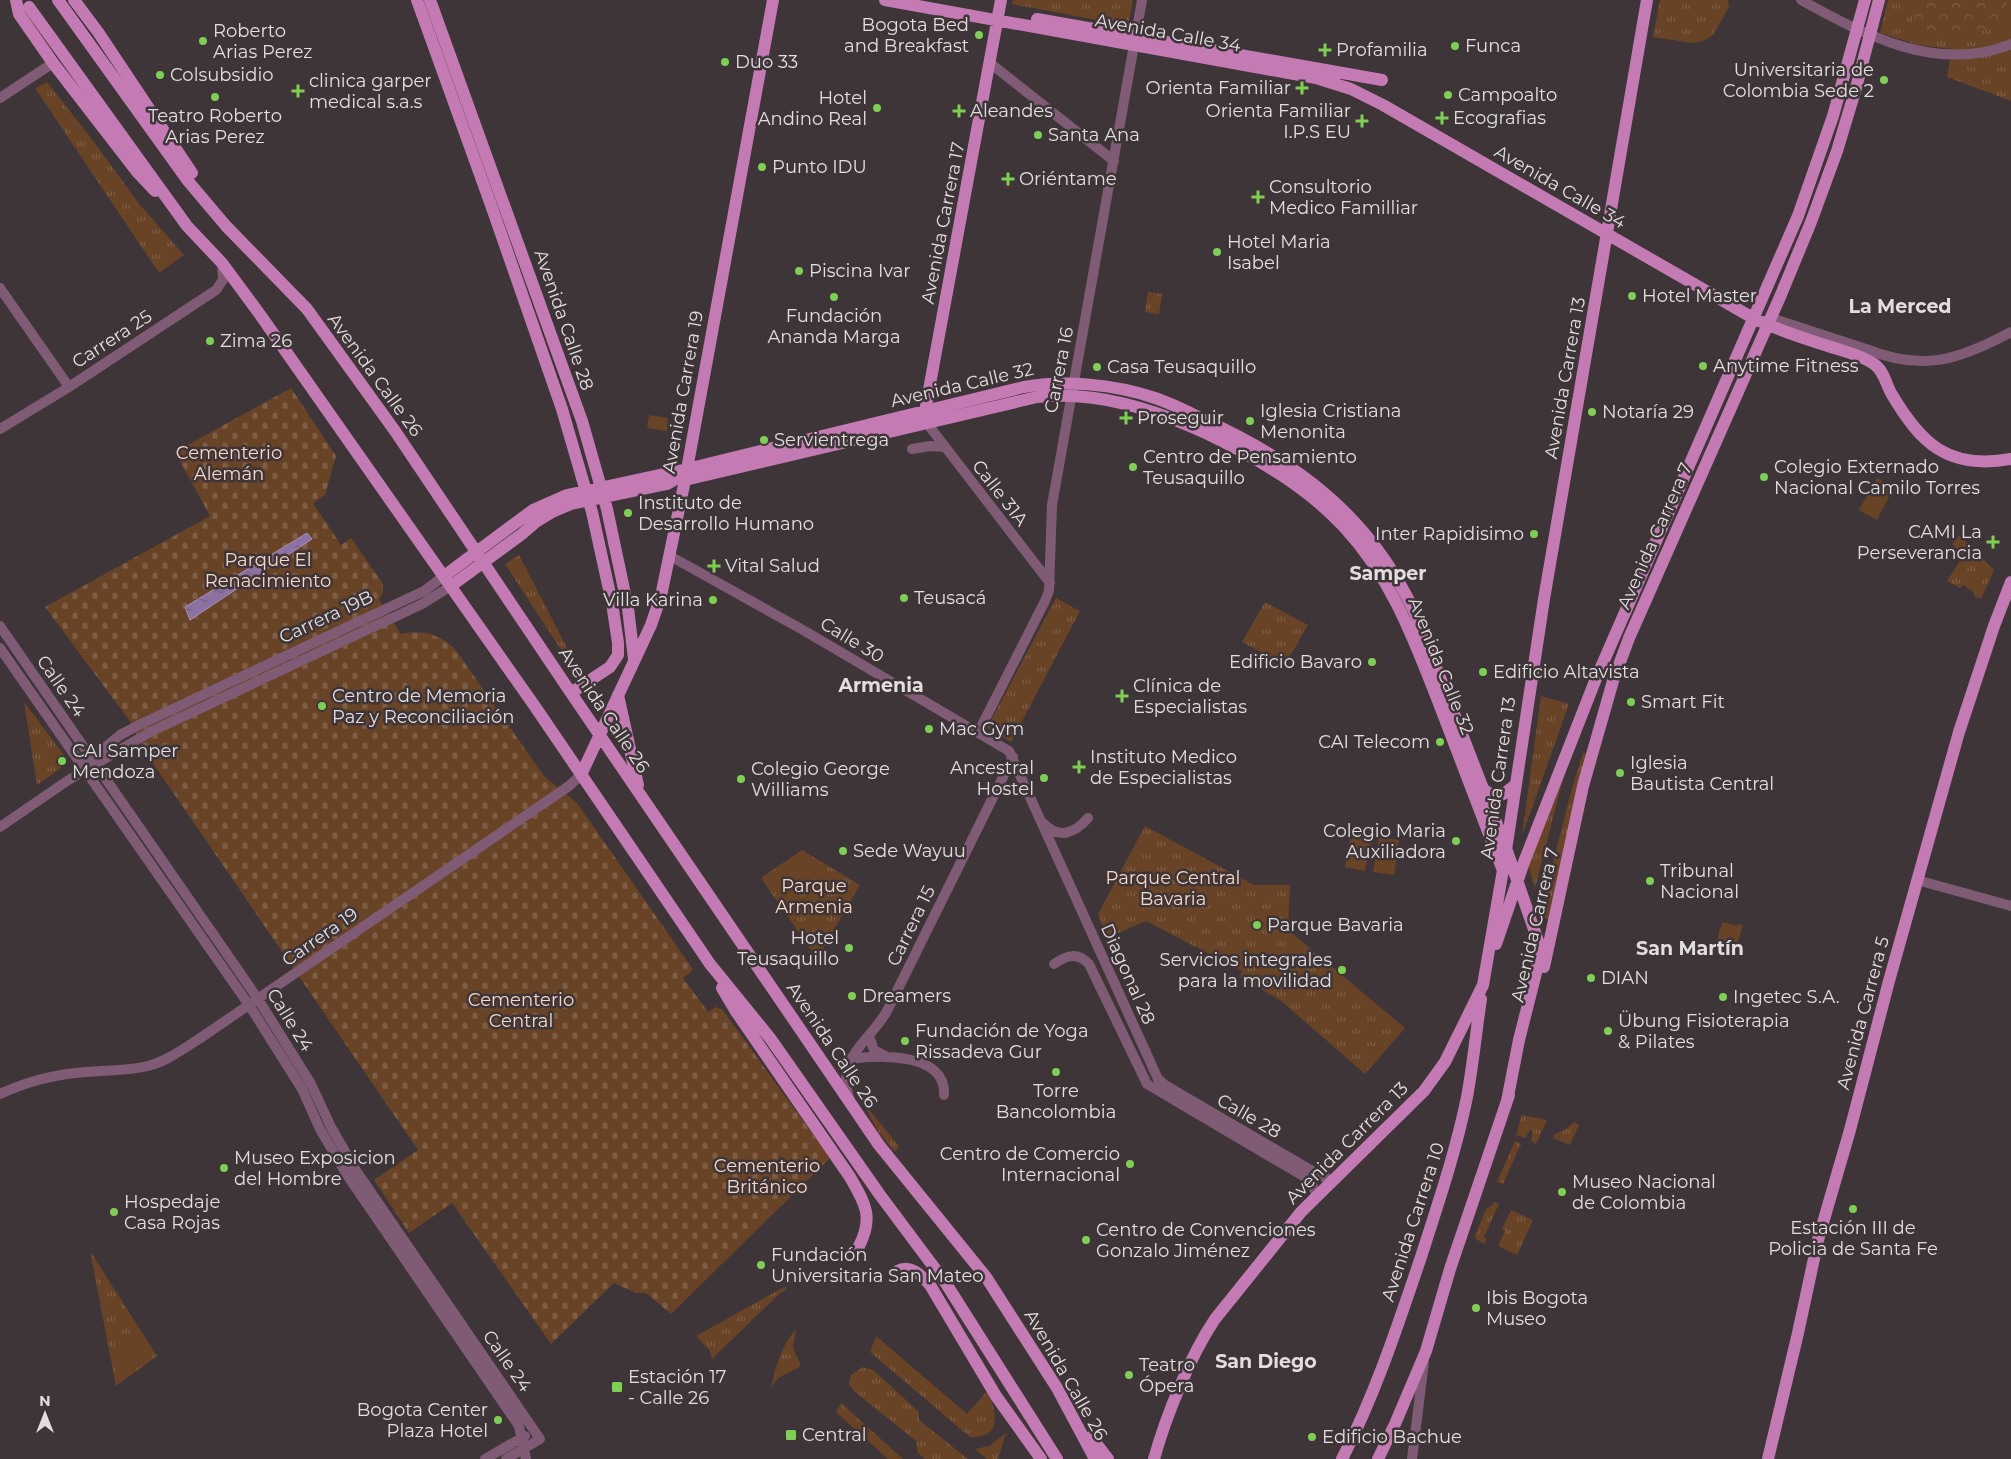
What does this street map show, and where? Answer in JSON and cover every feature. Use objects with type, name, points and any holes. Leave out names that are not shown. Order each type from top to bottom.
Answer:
[{"type":"main road","points":[[16,0],[19,14],[53,63],[138,173],[222,263],[448,581],[710,964],[770,1038],[880,1195],[945,1282],[971,1323],[1003,1391]]},
{"type":"main road","name":"Avenida Calle 26","points":[[58,0],[188,181],[226,226],[307,310],[395,431],[570,693],[852,1106],[894,1165],[986,1277],[1057,1388],[1095,1459]]},
{"type":"main road","points":[[74,0],[226,226]]},
{"type":"main road","name":"Avenida Calle 28","points":[[417,0],[559,400],[588,495],[612,603],[618,655],[610,666],[570,693]]},
{"type":"main road","name":"Avenida Calle 28","points":[[430,0],[582,421],[602,492],[628,608],[634,659]]},
{"type":"main road","name":"Avenida Carrera 19","points":[[581,775],[656,612],[670,556],[773,0]]},
{"type":"main road","name":"Avenida Calle 34","points":[[885,0],[999,11]]},
{"type":"main road","name":"Avenida Calle 34","points":[[934,0],[999,11],[1316,78],[1351,89],[1754,318],[1769,321],[1816,338],[1867,360],[1882,373],[1905,416],[1928,442],[1943,452],[1967,460],[1989,462],[2011,459]]},
{"type":"main road","name":"Avenida Carrera 13","points":[[1154,1459],[1158,1442],[1184,1377],[1208,1329],[1280,1237],[1317,1196],[1436,1077],[1483,986],[1544,599],[1647,0]]},
{"type":"main road","name":"Avenida Carrera 7","points":[[1483,986],[1518,881],[1595,681],[1789,238],[1811,180],[1840,91],[1864,0]]},
{"type":"main road","name":"Avenida Carrera 7","points":[[1426,1351],[1450,1269],[1525,1043],[1549,947],[1583,786],[1620,661],[1811,222],[1834,160],[1856,88],[1879,0]]},
{"type":"main road","points":[[28,7],[187,226]]},
{"type":"main road","name":"Avenida Carrera 17","points":[[925,416],[999,11]]},
{"type":"main road","name":"Avenida Calle 34","points":[[1136,41],[1270,60],[1382,80]]},
{"type":"main road","name":"Avenida Calle 32","points":[[602,492],[667,484],[686,474],[925,416],[1024,387],[1127,391],[1156,398],[1218,426],[1268,452],[1302,474],[1355,522],[1385,558],[1408,597],[1518,881]]},
{"type":"main road","name":"Avenida Calle 32","points":[[1072,390],[1148,409],[1224,442],[1262,463],[1298,488],[1344,527],[1386,582],[1404,616],[1502,870]]},
{"type":"main road","name":"Carrera 19B","points":[[448,581],[480,558],[533,510],[560,497],[602,492]]},
{"type":"main road","name":"Avenida Carrera 5","points":[[1768,1459],[1818,1240],[1917,880],[1959,732],[1991,634],[2011,582]]},
{"type":"main road","points":[[618,695],[639,792]]},
{"type":"main road","points":[[1483,789],[1493,796],[1502,795],[1514,785]]},
{"type":"main road","name":"Avenida Carrera 7","points":[[1507,1101],[1539,956],[1537,937],[1518,881]]},
{"type":"main road","points":[[710,964],[735,1010],[863,1198],[867,1211],[867,1227],[859,1246]]},
{"type":"main road","name":"Avenida Carrera 10","points":[[1342,1459],[1363,1414],[1397,1328],[1446,1179],[1459,1134],[1469,1085],[1483,986]]},
{"type":"main road","points":[[896,1271],[905,1268],[915,1271],[930,1285],[1037,1441],[1057,1459]]},
{"type":"main road","points":[[1378,1459],[1396,1424],[1426,1351]]},
{"type":"main road","points":[[1057,1388],[1108,1459]]},
{"type":"main road","points":[[1037,1441],[1041,1459]]},
{"type":"main road","points":[[1144,1459],[1158,1442]]},
{"type":"street","name":"Carrera 16","points":[[978,733],[1045,601],[1050,584],[1052,505],[1142,0]]},
{"type":"street","points":[[1801,0],[1857,30],[1913,49],[1943,54],[1990,51],[2011,44]]},
{"type":"street","points":[[0,98],[53,63]]},
{"type":"street","points":[[990,63],[1114,161]]},
{"type":"street","name":"Carrera 25","points":[[0,429],[69,387],[216,290],[222,280],[222,263]]},
{"type":"street","points":[[0,288],[69,387]]},
{"type":"street","name":"Avenida Calle 34","points":[[1816,338],[1866,349],[1881,356],[1904,361],[1945,359],[1977,349],[2011,332]]},
{"type":"street","name":"Calle 31A","points":[[925,416],[944,447],[1050,584]]},
{"type":"street","points":[[912,449],[930,446],[944,447]]},
{"type":"street","name":"Calle 30","points":[[670,556],[803,630],[1004,747],[1013,757]]},
{"type":"street","name":"Carrera 19B","points":[[0,827],[67,782],[94,761],[150,732],[422,604],[448,581]]},
{"type":"street","name":"Calle 24","points":[[0,626],[94,761],[254,1002],[302,1089],[320,1129],[347,1175],[519,1426],[524,1454]]},
{"type":"street","name":"Calle 24","points":[[0,648],[311,1084],[331,1127],[355,1169],[540,1439],[524,1454]]},
{"type":"street","name":"Diagonal 28","points":[[1013,757],[1154,1072]]},
{"type":"street","name":"Carrera 15","points":[[850,1059],[881,1022],[887,1011],[1013,757]]},
{"type":"street","name":"Carrera 19","points":[[0,1094],[28,1082],[51,1076],[135,1068],[160,1062],[200,1039],[569,786],[581,775]]},
{"type":"street","points":[[1041,821],[1052,831],[1066,834],[1076,831],[1088,818]]},
{"type":"street","points":[[1917,880],[2011,906]]},
{"type":"street","name":"Diagonal 28","points":[[1054,964],[1073,956],[1078,956],[1089,964],[1144,1081]]},
{"type":"street","points":[[869,1036],[874,1050],[881,1055],[916,1061],[935,1070],[944,1082],[944,1094]]},
{"type":"street","points":[[852,1106],[846,1085],[850,1059],[888,1057]]},
{"type":"street","name":"Calle 28","points":[[1154,1072],[1166,1085],[1195,1104],[1322,1176],[1333,1180]]},
{"type":"street","name":"Calle 28","points":[[1144,1081],[1191,1111],[1305,1176],[1312,1184],[1317,1196]]},
{"type":"street","name":"Avenida Carrera 7","points":[[1412,1459],[1426,1351]]},
{"type":"street","points":[[485,1459],[534,1430]]},
{"type":"street","points":[[506,1459],[524,1454]]},
{"type":"green space","points":[[1013,0],[1133,0],[1128,26],[1012,4]]},
{"type":"green space","points":[[1660,0],[1728,0],[1729,7],[1713,35],[1703,41],[1692,43],[1653,37]]},
{"type":"green space","points":[[1888,0],[2011,0],[2011,101],[1947,77],[1952,49],[1919,45],[1880,33]]},
{"type":"green space","points":[[1918,0],[2006,0],[2008,23],[1959,36],[1935,37],[1910,33]]},
{"type":"green space","points":[[47,82],[140,205],[184,255],[159,273],[35,88]]},
{"type":"green space","points":[[1148,292],[1162,294],[1159,314],[1145,312]]},
{"type":"green space","name":"Cementerio Central","points":[[291,388],[336,456],[325,495],[313,503],[341,545],[351,538],[383,584],[383,592],[379,600],[401,634],[416,632],[430,634],[437,636],[455,649],[544,776],[577,803],[692,968],[692,971],[683,978],[708,1012],[715,1007],[722,1009],[830,1158],[671,1314],[646,1293],[636,1293],[614,1283],[551,1344],[452,1203],[409,1233],[374,1180],[418,1150],[148,756],[129,720],[45,607],[210,516],[175,452]]},
{"type":"green space","points":[[649,415],[668,418],[667,431],[647,428]]},
{"type":"green space","points":[[1877,478],[1894,487],[1877,520],[1859,510]]},
{"type":"green space","points":[[1959,535],[1994,570],[1981,599],[1974,596],[1975,593],[1963,585],[1960,588],[1947,581],[1963,556],[1952,544]]},
{"type":"green space","points":[[519,555],[578,669],[575,671],[505,564]]},
{"type":"green space","points":[[1056,598],[1080,611],[1011,742],[987,728]]},
{"type":"green space","points":[[1265,602],[1308,625],[1285,665],[1242,642]]},
{"type":"green space","points":[[1541,696],[1569,704],[1522,836]]},
{"type":"green space","points":[[24,702],[69,762],[37,785]]},
{"type":"green space","points":[[1583,753],[1586,753],[1551,919],[1539,917],[1572,788]]},
{"type":"green space","points":[[1565,771],[1535,888],[1528,865]]},
{"type":"green space","name":"Parque Central Bavaria","points":[[1145,826],[1254,885],[1290,885],[1288,930],[1405,1028],[1365,1074],[1280,1000],[1240,977],[1242,971],[1146,921],[1107,938],[1098,914]]},
{"type":"green space","points":[[1351,833],[1372,837],[1365,871],[1345,867]]},
{"type":"green space","points":[[1379,837],[1399,840],[1394,875],[1373,872]]},
{"type":"green space","name":"Parque Armenia","points":[[802,850],[860,885],[822,950],[811,950],[761,878]]},
{"type":"green space","points":[[795,860],[814,870],[796,906],[778,896]]},
{"type":"green space","points":[[1723,922],[1737,926],[1738,924],[1743,925],[1737,945],[1717,939]]},
{"type":"green space","points":[[861,1100],[899,1146],[895,1152],[878,1131]]},
{"type":"green space","points":[[1522,1115],[1547,1120],[1536,1144],[1531,1141],[1533,1131],[1530,1130],[1525,1138],[1516,1135]]},
{"type":"green space","points":[[1574,1122],[1579,1125],[1570,1145],[1553,1138],[1555,1134],[1565,1130]]},
{"type":"green space","points":[[1515,1141],[1521,1144],[1503,1184],[1497,1182]]},
{"type":"green space","points":[[1494,1202],[1499,1204],[1484,1237],[1487,1239],[1484,1244],[1476,1239],[1475,1236],[1486,1209],[1493,1205]]},
{"type":"green space","points":[[1511,1210],[1533,1220],[1517,1255],[1498,1246],[1505,1231],[1502,1229]]},
{"type":"green space","points":[[90,1251],[157,1356],[116,1386]]},
{"type":"green space","points":[[786,1286],[786,1290],[779,1294],[712,1359],[710,1351],[696,1336]]},
{"type":"green space","points":[[796,1329],[793,1348],[801,1366],[778,1378],[771,1388],[780,1357]]},
{"type":"green space","points":[[140,1334],[151,1349],[124,1368],[113,1352]]},
{"type":"green space","points":[[876,1336],[967,1414],[987,1391],[995,1415],[993,1429],[981,1436],[970,1437],[870,1352]]},
{"type":"green space","points":[[863,1367],[873,1370],[919,1412],[919,1420],[968,1459],[925,1459],[918,1453],[916,1441],[849,1385],[851,1375]]},
{"type":"green space","points":[[841,1403],[903,1459],[888,1459],[836,1412]]},
{"type":"green space","points":[[1006,1433],[998,1459],[987,1459],[975,1449],[989,1446]]},
{"type":"water","points":[[307,533],[312,539],[190,620],[185,607]]},
{"type":"place","name":"Bogota Bed and Breakfast","points":[[979,35]]},
{"type":"place","name":"Roberto Arias Perez","points":[[203,41]]},
{"type":"place","name":"Funca","points":[[1455,46]]},
{"type":"place","name":"Profamilia","points":[[1325,50]]},
{"type":"place","name":"Duo 33","points":[[725,62]]},
{"type":"place","name":"Colsubsidio","points":[[160,75]]},
{"type":"place","name":"Universitaria de Colombia Sede 2","points":[[1884,80]]},
{"type":"place","name":"Orienta Familiar","points":[[1302,88]]},
{"type":"place","name":"clinica garper medical s.a.s","points":[[298,91]]},
{"type":"place","name":"Campoalto","points":[[1448,95]]},
{"type":"place","name":"Teatro Roberto Arias Perez","points":[[215,97]]},
{"type":"place","name":"Hotel Andino Real","points":[[877,108]]},
{"type":"place","name":"Aleandes","points":[[959,111]]},
{"type":"place","name":"Ecografias","points":[[1442,118]]},
{"type":"place","name":"Orienta Familiar I.P.S EU","points":[[1362,121]]},
{"type":"place","name":"Santa Ana","points":[[1038,135]]},
{"type":"place","name":"Punto IDU","points":[[762,167]]},
{"type":"place","name":"Oriéntame","points":[[1008,179]]},
{"type":"place","name":"Consultorio Medico Familliar","points":[[1258,197]]},
{"type":"place","name":"Hotel Maria Isabel","points":[[1217,252]]},
{"type":"place","name":"Piscina Ivar","points":[[799,271]]},
{"type":"place","name":"Hotel Master","points":[[1632,296]]},
{"type":"place","name":"Fundación Ananda Marga","points":[[834,297]]},
{"type":"place","name":"Zima 26","points":[[210,341]]},
{"type":"place","name":"Anytime Fitness","points":[[1703,366]]},
{"type":"place","name":"Casa Teusaquillo","points":[[1097,367]]},
{"type":"place","name":"Notaría 29","points":[[1592,412]]},
{"type":"place","name":"Proseguir","points":[[1126,418]]},
{"type":"place","name":"Iglesia Cristiana Menonita","points":[[1250,421]]},
{"type":"place","name":"Servientrega","points":[[764,440]]},
{"type":"place","name":"Centro de Pensamiento Teusaquillo","points":[[1133,467]]},
{"type":"place","name":"Colegio Externado Nacional Camilo Torres","points":[[1764,477]]},
{"type":"place","name":"Instituto de Desarrollo Humano","points":[[628,513]]},
{"type":"place","name":"Inter Rapidisimo","points":[[1534,534]]},
{"type":"place","name":"CAMI La Perseverancia","points":[[1993,542]]},
{"type":"place","name":"Vital Salud","points":[[714,566]]},
{"type":"place","name":"Teusacá","points":[[904,598]]},
{"type":"place","name":"Villa Karina","points":[[713,600]]},
{"type":"place","name":"Edificio Bavaro","points":[[1372,662]]},
{"type":"place","name":"Edificio Altavista","points":[[1483,672]]},
{"type":"place","name":"Clínica de Especialistas","points":[[1122,696]]},
{"type":"place","name":"Smart Fit","points":[[1631,702]]},
{"type":"place","name":"Centro de Memoria Paz y Reconciliación","points":[[322,706]]},
{"type":"place","name":"Mac Gym","points":[[929,729]]},
{"type":"place","name":"CAI Telecom","points":[[1440,742]]},
{"type":"place","name":"CAI Samper Mendoza","points":[[62,761]]},
{"type":"place","name":"Instituto Medico de Especialistas","points":[[1079,767]]},
{"type":"place","name":"Iglesia Bautista Central","points":[[1620,773]]},
{"type":"place","name":"Ancestral Hostel","points":[[1044,778]]},
{"type":"place","name":"Colegio George Williams","points":[[741,779]]},
{"type":"place","name":"Colegio Maria Auxiliadora","points":[[1456,841]]},
{"type":"place","name":"Sede Wayuu","points":[[843,851]]},
{"type":"place","name":"Tribunal Nacional","points":[[1650,881]]},
{"type":"place","name":"Parque Bavaria","points":[[1257,925]]},
{"type":"place","name":"Hotel Teusaquillo","points":[[849,948]]},
{"type":"place","name":"Servicios integrales para la movilidad","points":[[1342,970]]},
{"type":"place","name":"DIAN","points":[[1591,978]]},
{"type":"place","name":"Dreamers","points":[[852,996]]},
{"type":"place","name":"Ingetec S.A.","points":[[1723,997]]},
{"type":"place","name":"Übung Fisioterapia & Pilates","points":[[1608,1031]]},
{"type":"place","name":"Fundación de Yoga Rissadeva Gur","points":[[905,1041]]},
{"type":"place","name":"Torre Bancolombia","points":[[1056,1072]]},
{"type":"place","name":"Centro de Comercio Internacional","points":[[1130,1164]]},
{"type":"place","name":"Museo Exposicion del Hombre","points":[[224,1168]]},
{"type":"place","name":"Museo Nacional de Colombia","points":[[1562,1192]]},
{"type":"place","name":"Estación III de Policia de Santa Fe","points":[[1853,1209]]},
{"type":"place","name":"Hospedaje Casa Rojas","points":[[114,1212]]},
{"type":"place","name":"Centro de Convenciones Gonzalo Jiménez","points":[[1086,1240]]},
{"type":"place","name":"Fundación Universitaria San Mateo","points":[[761,1265]]},
{"type":"place","name":"Ibis Bogota Museo","points":[[1476,1308]]},
{"type":"place","name":"Teatro Ópera","points":[[1129,1375]]},
{"type":"place","name":"Estación 17 - Calle 26","points":[[617,1387]]},
{"type":"place","name":"Bogota Center Plaza Hotel","points":[[498,1420]]},
{"type":"place","name":"Central","points":[[791,1435]]},
{"type":"place","name":"Edificio Bachue","points":[[1312,1437]]},
{"type":"district","name":"La Merced","points":[[1900,306]]},
{"type":"district","name":"Samper","points":[[1388,573]]},
{"type":"district","name":"Armenia","points":[[881,685]]},
{"type":"district","name":"San Martín","points":[[1690,948]]},
{"type":"district","name":"San Diego","points":[[1266,1361]]},
{"type":"park label","name":"Cementerio Alemán","points":[[229,463]]},
{"type":"park label","name":"Parque El Renacimiento","points":[[268,570]]},
{"type":"park label","name":"Cementerio Británico","points":[[767,1176]]}]
